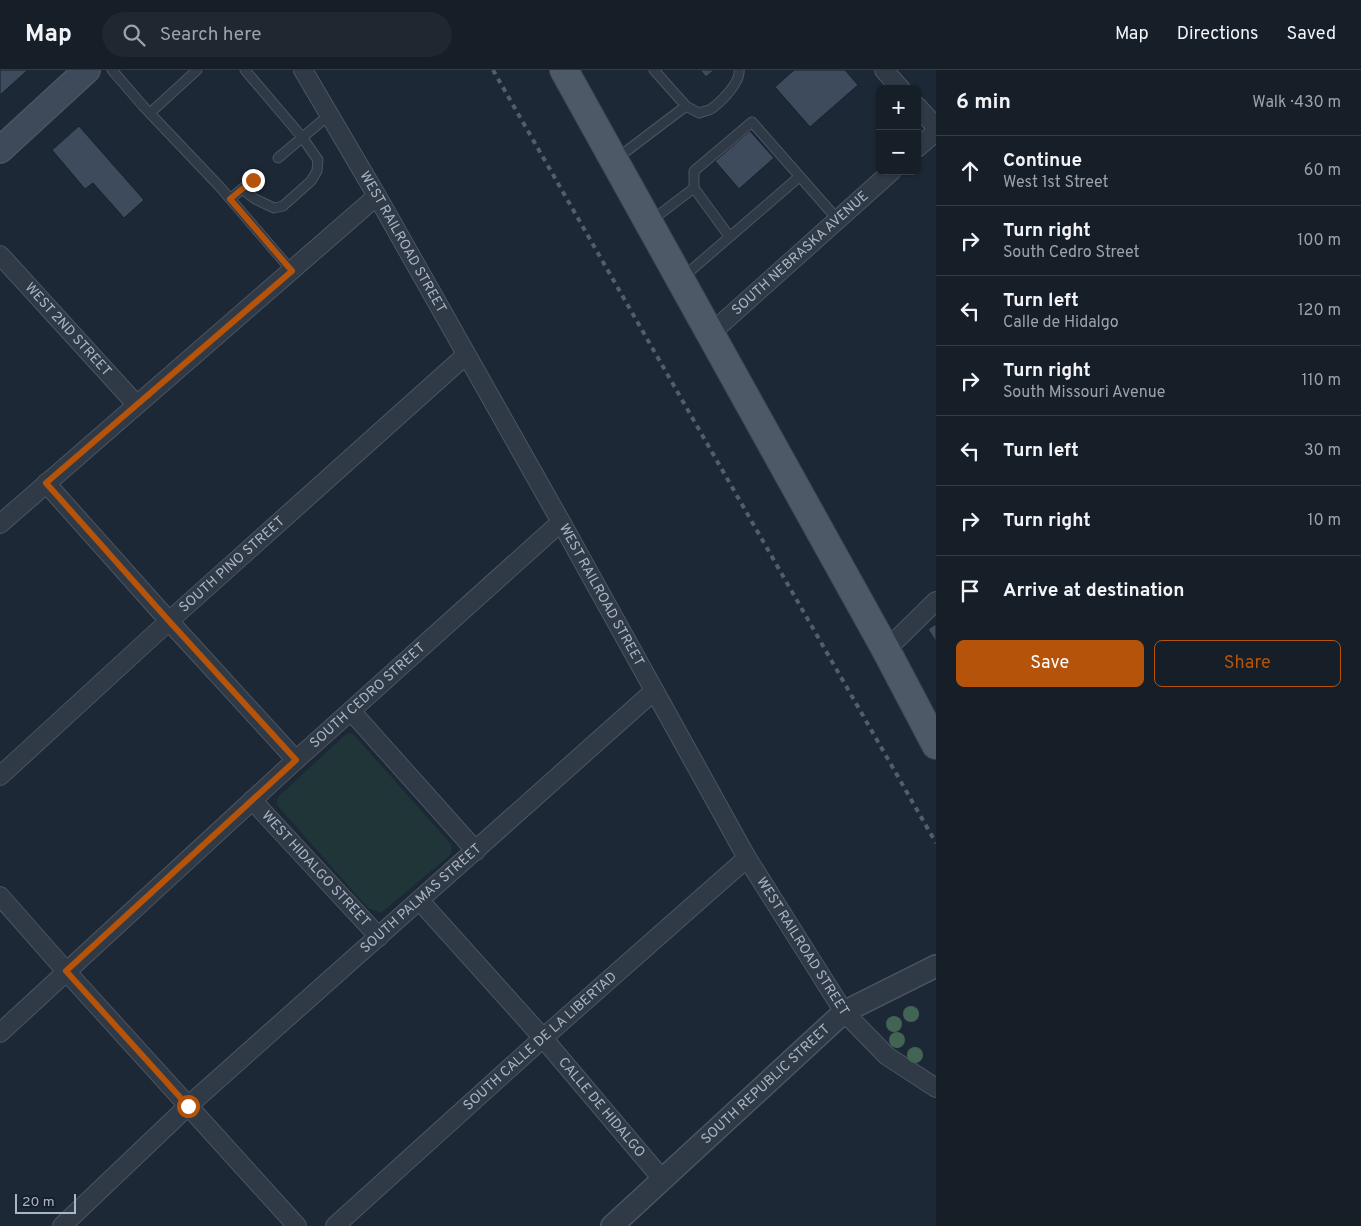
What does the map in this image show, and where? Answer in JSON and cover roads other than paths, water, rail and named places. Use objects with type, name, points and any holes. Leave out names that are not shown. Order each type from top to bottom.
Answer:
[{"type":"main road","points":[[0,150],[87,70]]},
{"type":"main road","points":[[564,70],[886,650],[936,745]]},
{"type":"street","name":"WEST RAILROAD STREET","points":[[303,70],[377,196],[561,522],[747,858],[844,1012],[887,1056],[936,1088]]},
{"type":"street","points":[[884,70],[897,85]]},
{"type":"street","points":[[921,110],[936,127]]},
{"type":"street","points":[[921,145],[936,132]]},
{"type":"street","name":"SOUTH NEBRASKA AVENUE","points":[[710,334],[888,175]]},
{"type":"street","points":[[0,524],[377,196]]},
{"type":"street","name":"WEST 2ND STREET","points":[[0,255],[136,404]]},
{"type":"street","name":"SOUTH PINO STREET","points":[[0,776],[169,621],[466,355]]},
{"type":"street","points":[[46,483],[296,760]]},
{"type":"street","name":"SOUTH CEDRO STREET","points":[[0,1033],[252,800],[561,522]]},
{"type":"street","points":[[886,650],[936,601]]},
{"type":"street","name":"SOUTH PALMAS STREET","points":[[62,1226],[188,1106],[654,691]]},
{"type":"street","points":[[351,711],[476,851]]},
{"type":"street","name":"WEST HIDALGO STREET","points":[[252,800],[379,937]]},
{"type":"street","name":"SOUTH CALLE DE LA LIBERTAD","points":[[335,1226],[543,1038],[747,858]]},
{"type":"street","points":[[0,896],[297,1226]]},
{"type":"street","name":"CALLE DE HIDALGO","points":[[420,901],[543,1038],[663,1180]]},
{"type":"street","name":"SOUTH REPUBLIC STREET","points":[[612,1226],[844,1012],[936,966]]},
{"type":"lane","points":[[112,70],[230,199],[292,271]]},
{"type":"lane","points":[[150,113],[197,70]]},
{"type":"lane","points":[[242,189],[255,199],[274,208],[283,206],[311,181],[317,171],[318,160],[302,137],[245,70]]},
{"type":"lane","points":[[654,70],[686,106],[699,113],[711,109],[732,89],[740,74],[739,70]]},
{"type":"lane","points":[[614,161],[686,106]]},
{"type":"lane","points":[[278,158],[329,115]]},
{"type":"lane","points":[[729,236],[694,188],[694,171],[752,122],[838,220]]},
{"type":"lane","points":[[680,280],[799,177]]},
{"type":"lane","points":[[230,199],[253,180]]},
{"type":"lane","points":[[648,223],[694,188]]},
{"type":"railway","points":[[493,70],[936,843]]}]
